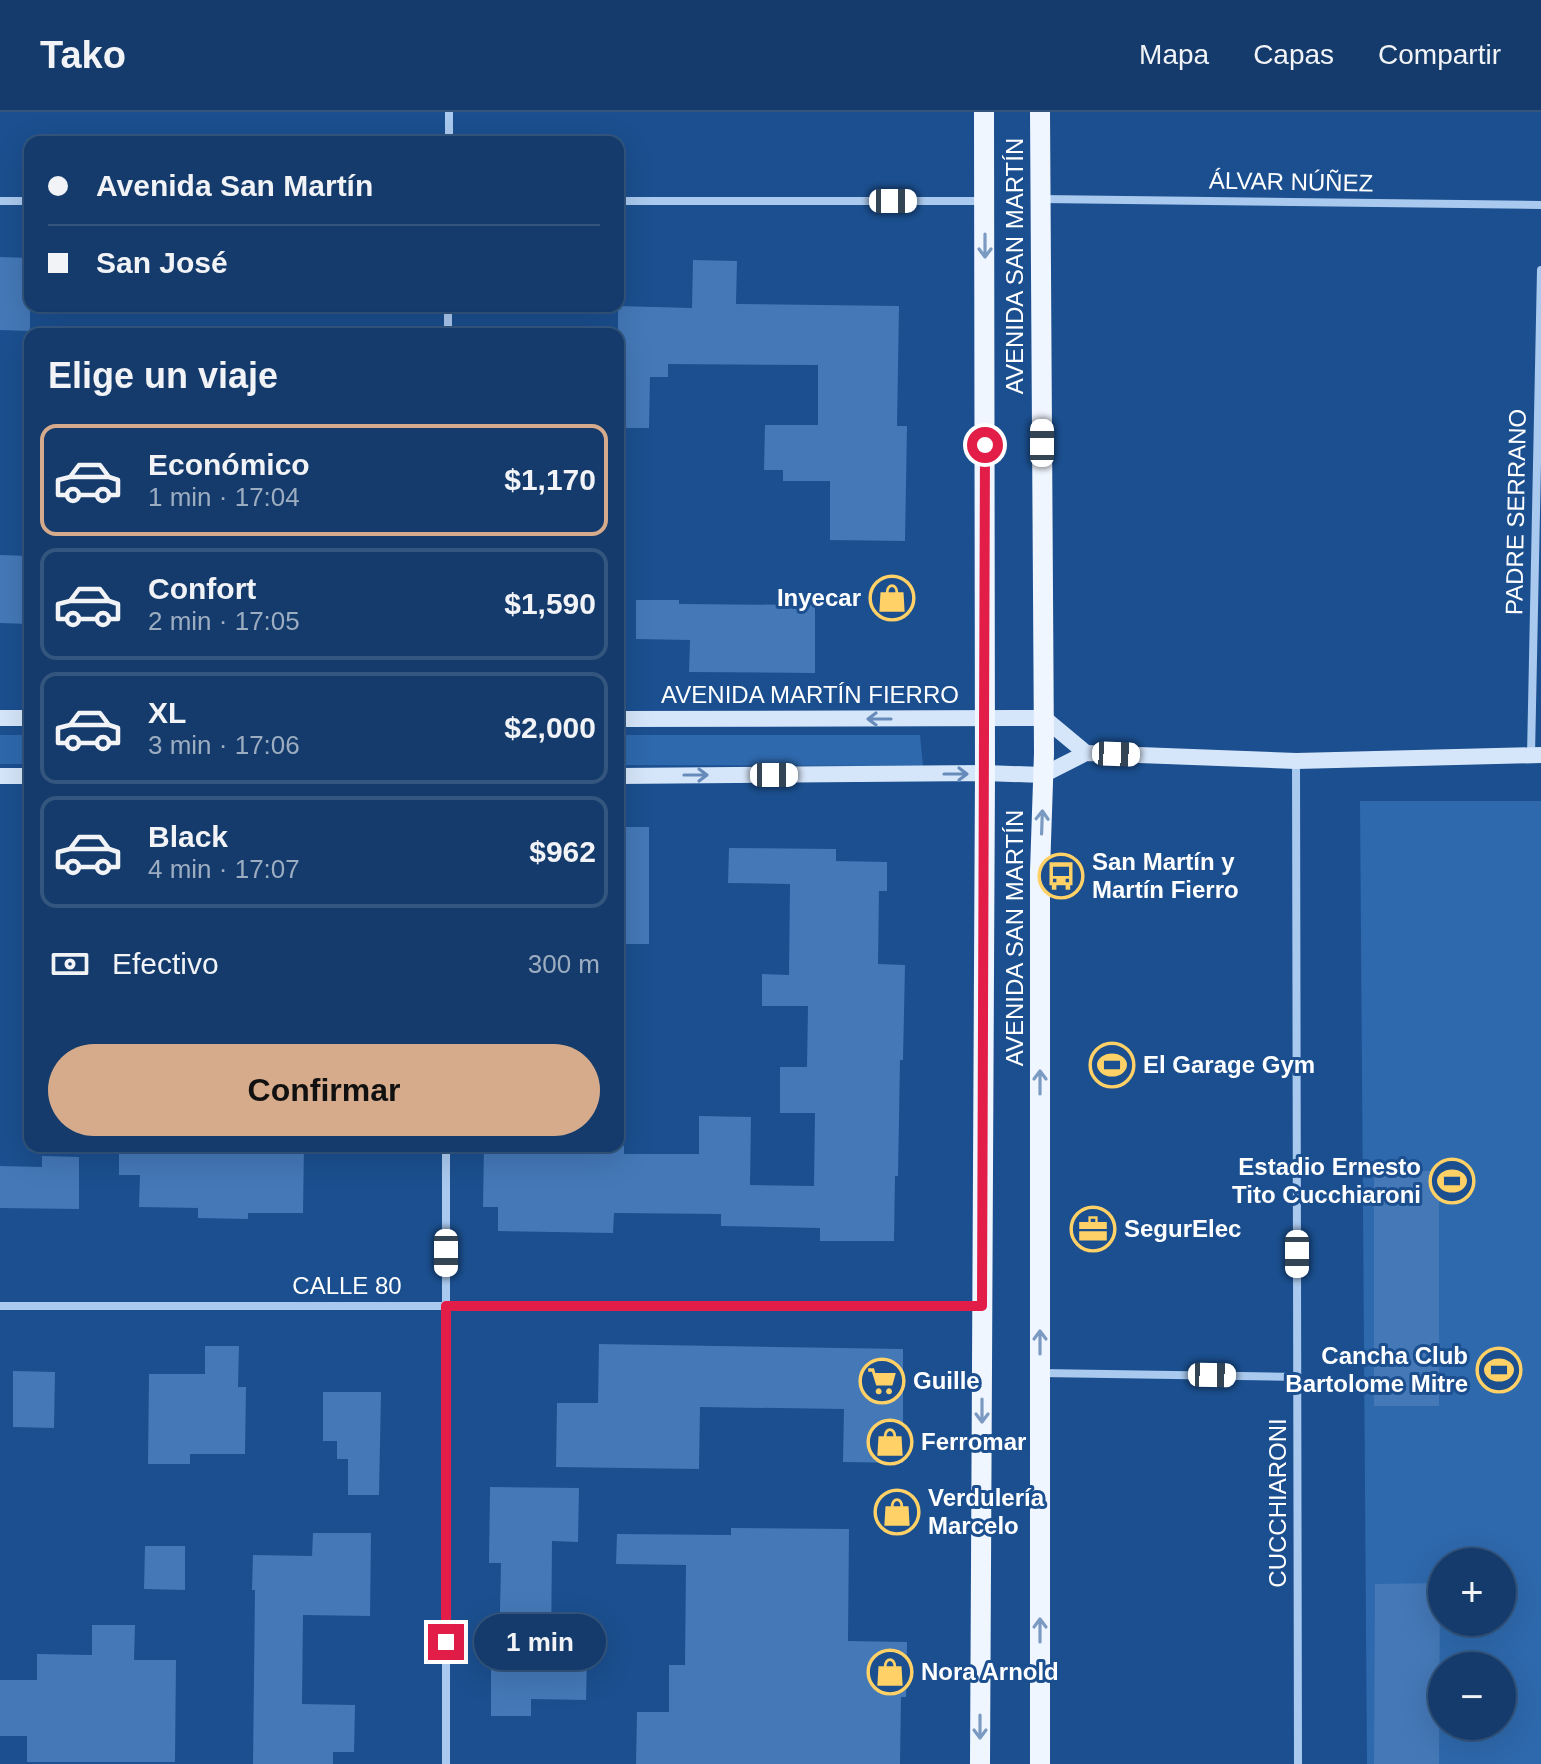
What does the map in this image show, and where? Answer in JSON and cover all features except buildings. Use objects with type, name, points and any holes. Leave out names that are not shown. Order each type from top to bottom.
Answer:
[{"type":"main road","name":"AVENIDA SAN MARTÍN","points":[[980,1764],[985,773],[984,112]]},
{"type":"main road","name":"AVENIDA SAN MARTÍN","points":[[1040,112],[1044,718],[1040,871],[1040,1764]]},
{"type":"main road","points":[[0,718],[24,718]]},
{"type":"main road","name":"AVENIDA MARTÍN FIERRO","points":[[624,719],[1044,718]]},
{"type":"main road","points":[[1044,718],[1086,753]]},
{"type":"main road","points":[[624,776],[1043,775],[1086,753],[1296,761],[1536,755]]},
{"type":"main road","points":[[0,776],[24,776]]},
{"type":"street","points":[[449,112],[449,136]]},
{"type":"street","name":"ÁLVAR NÚÑEZ","points":[[1040,199],[1541,205]]},
{"type":"street","points":[[0,201],[24,201]]},
{"type":"street","points":[[624,201],[984,201]]},
{"type":"street","name":"PADRE SERRANO","points":[[1536,755],[1541,270]]},
{"type":"street","name":"CUCCHIARONI","points":[[1296,761],[1298,1764]]},
{"type":"street","points":[[446,1152],[446,1764]]},
{"type":"street","name":"CALLE 80","points":[[0,1306],[982,1306]]},
{"type":"street","points":[[1040,1373],[1297,1377]]},
{"type":"shaded area","points":[[0,735],[24,735],[24,764],[0,764]]},
{"type":"shaded area","points":[[624,735],[920,735],[923,766],[624,765]]},
{"type":"shaded area","name":"Estadio Ernesto Tito Cucchiaroni","points":[[1360,801],[1541,801],[1541,1764],[1367,1764]]},
{"type":"place","name":"Inyecar","points":[[892,598]]},
{"type":"place","name":"San Martín y Martín Fierro","points":[[1061,876]]},
{"type":"place","name":"El Garage Gym","points":[[1112,1065]]},
{"type":"place","name":"Estadio Ernesto Tito Cucchiaroni","points":[[1452,1181]]},
{"type":"place","name":"SegurElec","points":[[1093,1229]]},
{"type":"place","name":"Cancha Club Bartolome Mitre","points":[[1499,1370]]},
{"type":"place","name":"Guille","points":[[882,1381]]},
{"type":"place","name":"Ferromar","points":[[890,1442]]},
{"type":"place","name":"Verdulería Marcelo","points":[[897,1512]]},
{"type":"place","name":"Nora Arnold","points":[[890,1672]]},
{"type":"route","points":[[446,1642],[446,1306],[982,1306],[985,445]]}]
